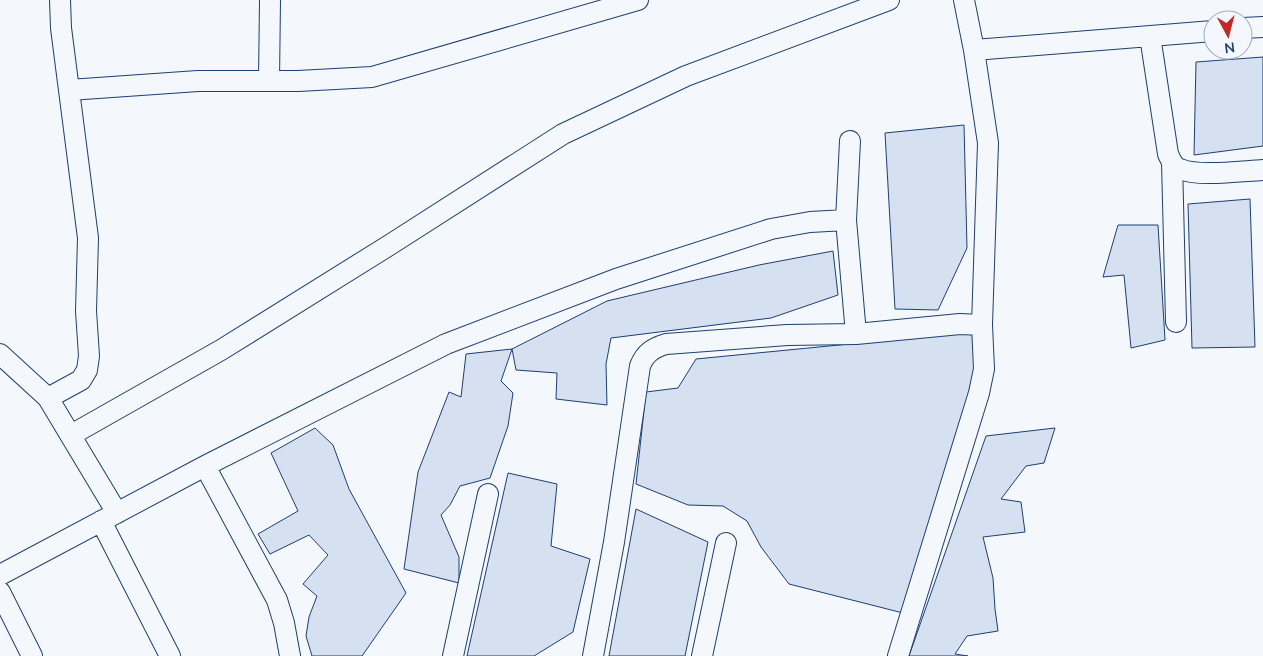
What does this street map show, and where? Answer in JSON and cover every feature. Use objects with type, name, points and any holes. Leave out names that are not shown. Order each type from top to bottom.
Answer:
[{"type":"street","points":[[48,398],[80,380],[87,370],[89,356],[86,311],[88,238],[61,28],[60,0]]},
{"type":"street","points":[[268,81],[270,0]]},
{"type":"street","points":[[69,90],[198,80],[268,81],[372,76],[638,0]]},
{"type":"street","points":[[71,436],[220,350],[388,246],[563,134],[686,76],[889,0]]},
{"type":"street","points":[[898,656],[979,393],[984,369],[982,325],[988,143],[974,50],[964,0]]},
{"type":"street","points":[[974,50],[1203,32]]},
{"type":"street","points":[[1150,36],[1168,154],[1172,162],[1178,169],[1198,173],[1263,170]]},
{"type":"street","points":[[850,141],[846,220],[856,334]]},
{"type":"street","points":[[1172,162],[1176,322]]},
{"type":"street","points":[[0,575],[205,466],[446,344],[598,286],[771,229],[810,222],[846,220]]},
{"type":"street","points":[[593,656],[614,542],[640,366],[644,358],[656,347],[666,344],[787,335],[856,334],[960,324],[982,325]]},
{"type":"street","points":[[0,354],[48,398],[71,436],[170,656]]},
{"type":"street","points":[[205,466],[277,600],[284,623],[290,656]]},
{"type":"street","points":[[453,656],[488,494]]},
{"type":"street","points":[[702,656],[726,543]]},
{"type":"street","points":[[0,592],[32,656]]},
{"type":"building","points":[[1263,57],[1263,146],[1194,155],[1196,62],[1253,60],[1253,58]]},
{"type":"building","points":[[964,125],[967,248],[938,310],[895,309],[885,133]]},
{"type":"building","points":[[1250,199],[1255,347],[1192,348],[1188,204]]},
{"type":"building","points":[[1118,225],[1158,225],[1165,340],[1131,348],[1124,275],[1103,277]]},
{"type":"building","points":[[833,251],[838,295],[771,318],[611,338],[606,364],[607,405],[556,399],[557,373],[516,370],[512,349],[607,301],[759,265]]},
{"type":"building","points":[[972,332],[975,376],[903,613],[789,584],[761,547],[747,521],[723,506],[688,505],[636,484],[646,392],[678,388],[696,359]]},
{"type":"building","points":[[512,349],[501,381],[513,393],[508,426],[490,478],[460,486],[450,505],[441,515],[459,557],[459,583],[404,569],[418,472],[449,392],[461,397],[466,354]]},
{"type":"building","points":[[315,428],[333,445],[349,489],[406,593],[362,656],[312,656],[306,636],[309,617],[317,596],[303,584],[328,555],[309,535],[270,554],[258,534],[298,511],[271,453]]},
{"type":"building","points":[[1055,428],[1044,463],[1026,466],[1001,499],[1021,502],[1025,532],[983,537],[993,578],[998,631],[967,636],[955,654],[968,656],[909,656],[986,436]]},
{"type":"building","points":[[508,473],[557,484],[551,546],[590,559],[573,632],[534,656],[467,656]]},
{"type":"building","points":[[636,509],[708,542],[685,656],[609,656]]}]
